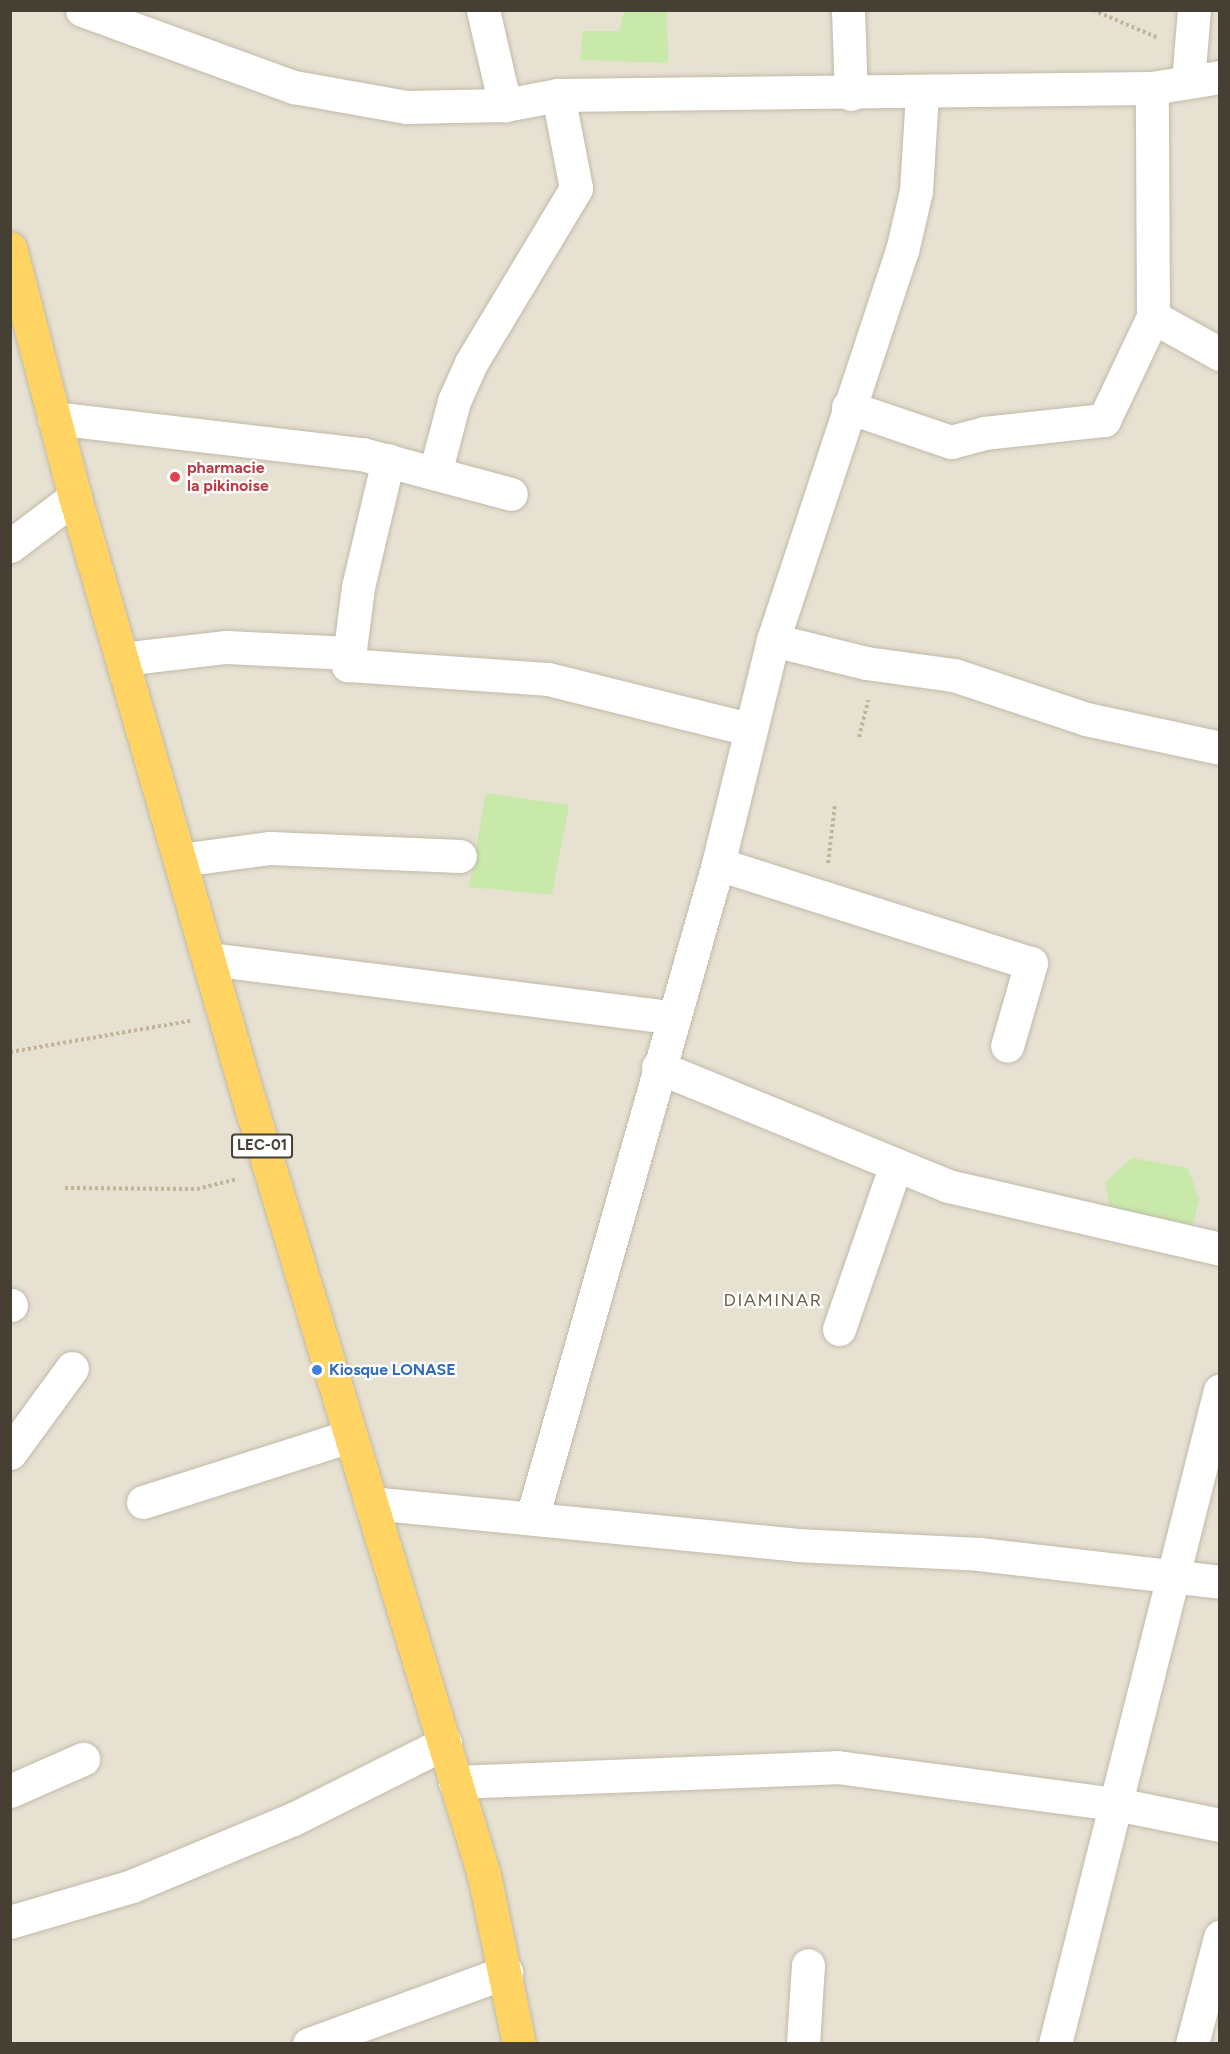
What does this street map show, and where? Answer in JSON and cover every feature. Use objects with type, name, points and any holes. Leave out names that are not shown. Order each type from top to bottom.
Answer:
[{"type":"highway","name":"LEC-01","points":[[10,248],[75,497],[269,1169],[445,1743],[506,1972],[519,2043]]},
{"type":"street","points":[[82,10],[325,95],[405,107],[505,105],[558,95],[851,94],[1152,88],[1199,70],[1194,10]]},
{"type":"street","points":[[483,10],[505,105]]},
{"type":"street","points":[[848,10],[851,94]]},
{"type":"street","points":[[848,407],[951,442],[1090,418],[1100,423],[1153,317],[1152,88]]},
{"type":"street","points":[[532,1518],[658,1067],[718,864],[749,729],[773,640],[848,407],[902,251],[916,191],[922,93]]},
{"type":"street","points":[[435,473],[454,401],[471,363],[576,188],[558,95]]},
{"type":"street","points":[[1153,317],[1220,354]]},
{"type":"street","points":[[54,418],[388,460],[511,494]]},
{"type":"street","points":[[388,460],[348,665],[548,679],[749,729]]},
{"type":"street","points":[[10,546],[75,497]]},
{"type":"street","points":[[773,640],[866,663],[954,675],[1086,719],[1220,748]]},
{"type":"street","points":[[122,659],[226,647],[349,653]]},
{"type":"street","points":[[180,860],[270,848],[460,855]]},
{"type":"street","points":[[718,864],[824,893],[1031,963],[1007,1046]]},
{"type":"street","points":[[209,959],[673,1018]]},
{"type":"street","points":[[658,1067],[895,1167],[948,1186],[1220,1249]]},
{"type":"street","points":[[839,1329],[895,1167]]},
{"type":"street","points":[[10,1454],[72,1368]]},
{"type":"street","points":[[1056,2043],[1220,1390]]},
{"type":"street","points":[[143,1502],[350,1436]]},
{"type":"street","points":[[371,1503],[1174,1574],[1220,1582]]},
{"type":"street","points":[[10,1922],[132,1886],[293,1819],[445,1743]]},
{"type":"street","points":[[10,1791],[83,1759]]},
{"type":"street","points":[[455,1782],[837,1767],[1116,1804],[1220,1825]]},
{"type":"street","points":[[1192,2043],[1220,1937]]},
{"type":"street","points":[[803,2043],[807,1965]]},
{"type":"street","points":[[309,2043],[506,1972]]},
{"type":"path","points":[[1093,10],[1199,70]]},
{"type":"path","points":[[824,893],[835,804]]},
{"type":"path","points":[[10,1052],[141,1032],[224,1012]]},
{"type":"path","points":[[65,1188],[197,1190],[269,1169]]},
{"type":"shaded area","points":[[11,11],[1219,11],[1219,2043],[11,2043]]},
{"type":"green space","points":[[624,11],[667,11],[668,63],[580,60],[583,31],[619,31]]},
{"type":"green space","points":[[486,793],[569,805],[552,895],[469,887]]},
{"type":"green space","points":[[1132,1158],[1188,1168],[1199,1200],[1188,1242],[1112,1217],[1105,1182]]},
{"type":"place","name":"pharmacie la pikinoise","points":[[175,477]]},
{"type":"place","name":"Kiosque LONASE","points":[[317,1370]]},
{"type":"district","name":"DIAMINAR","points":[[773,1300]]}]
